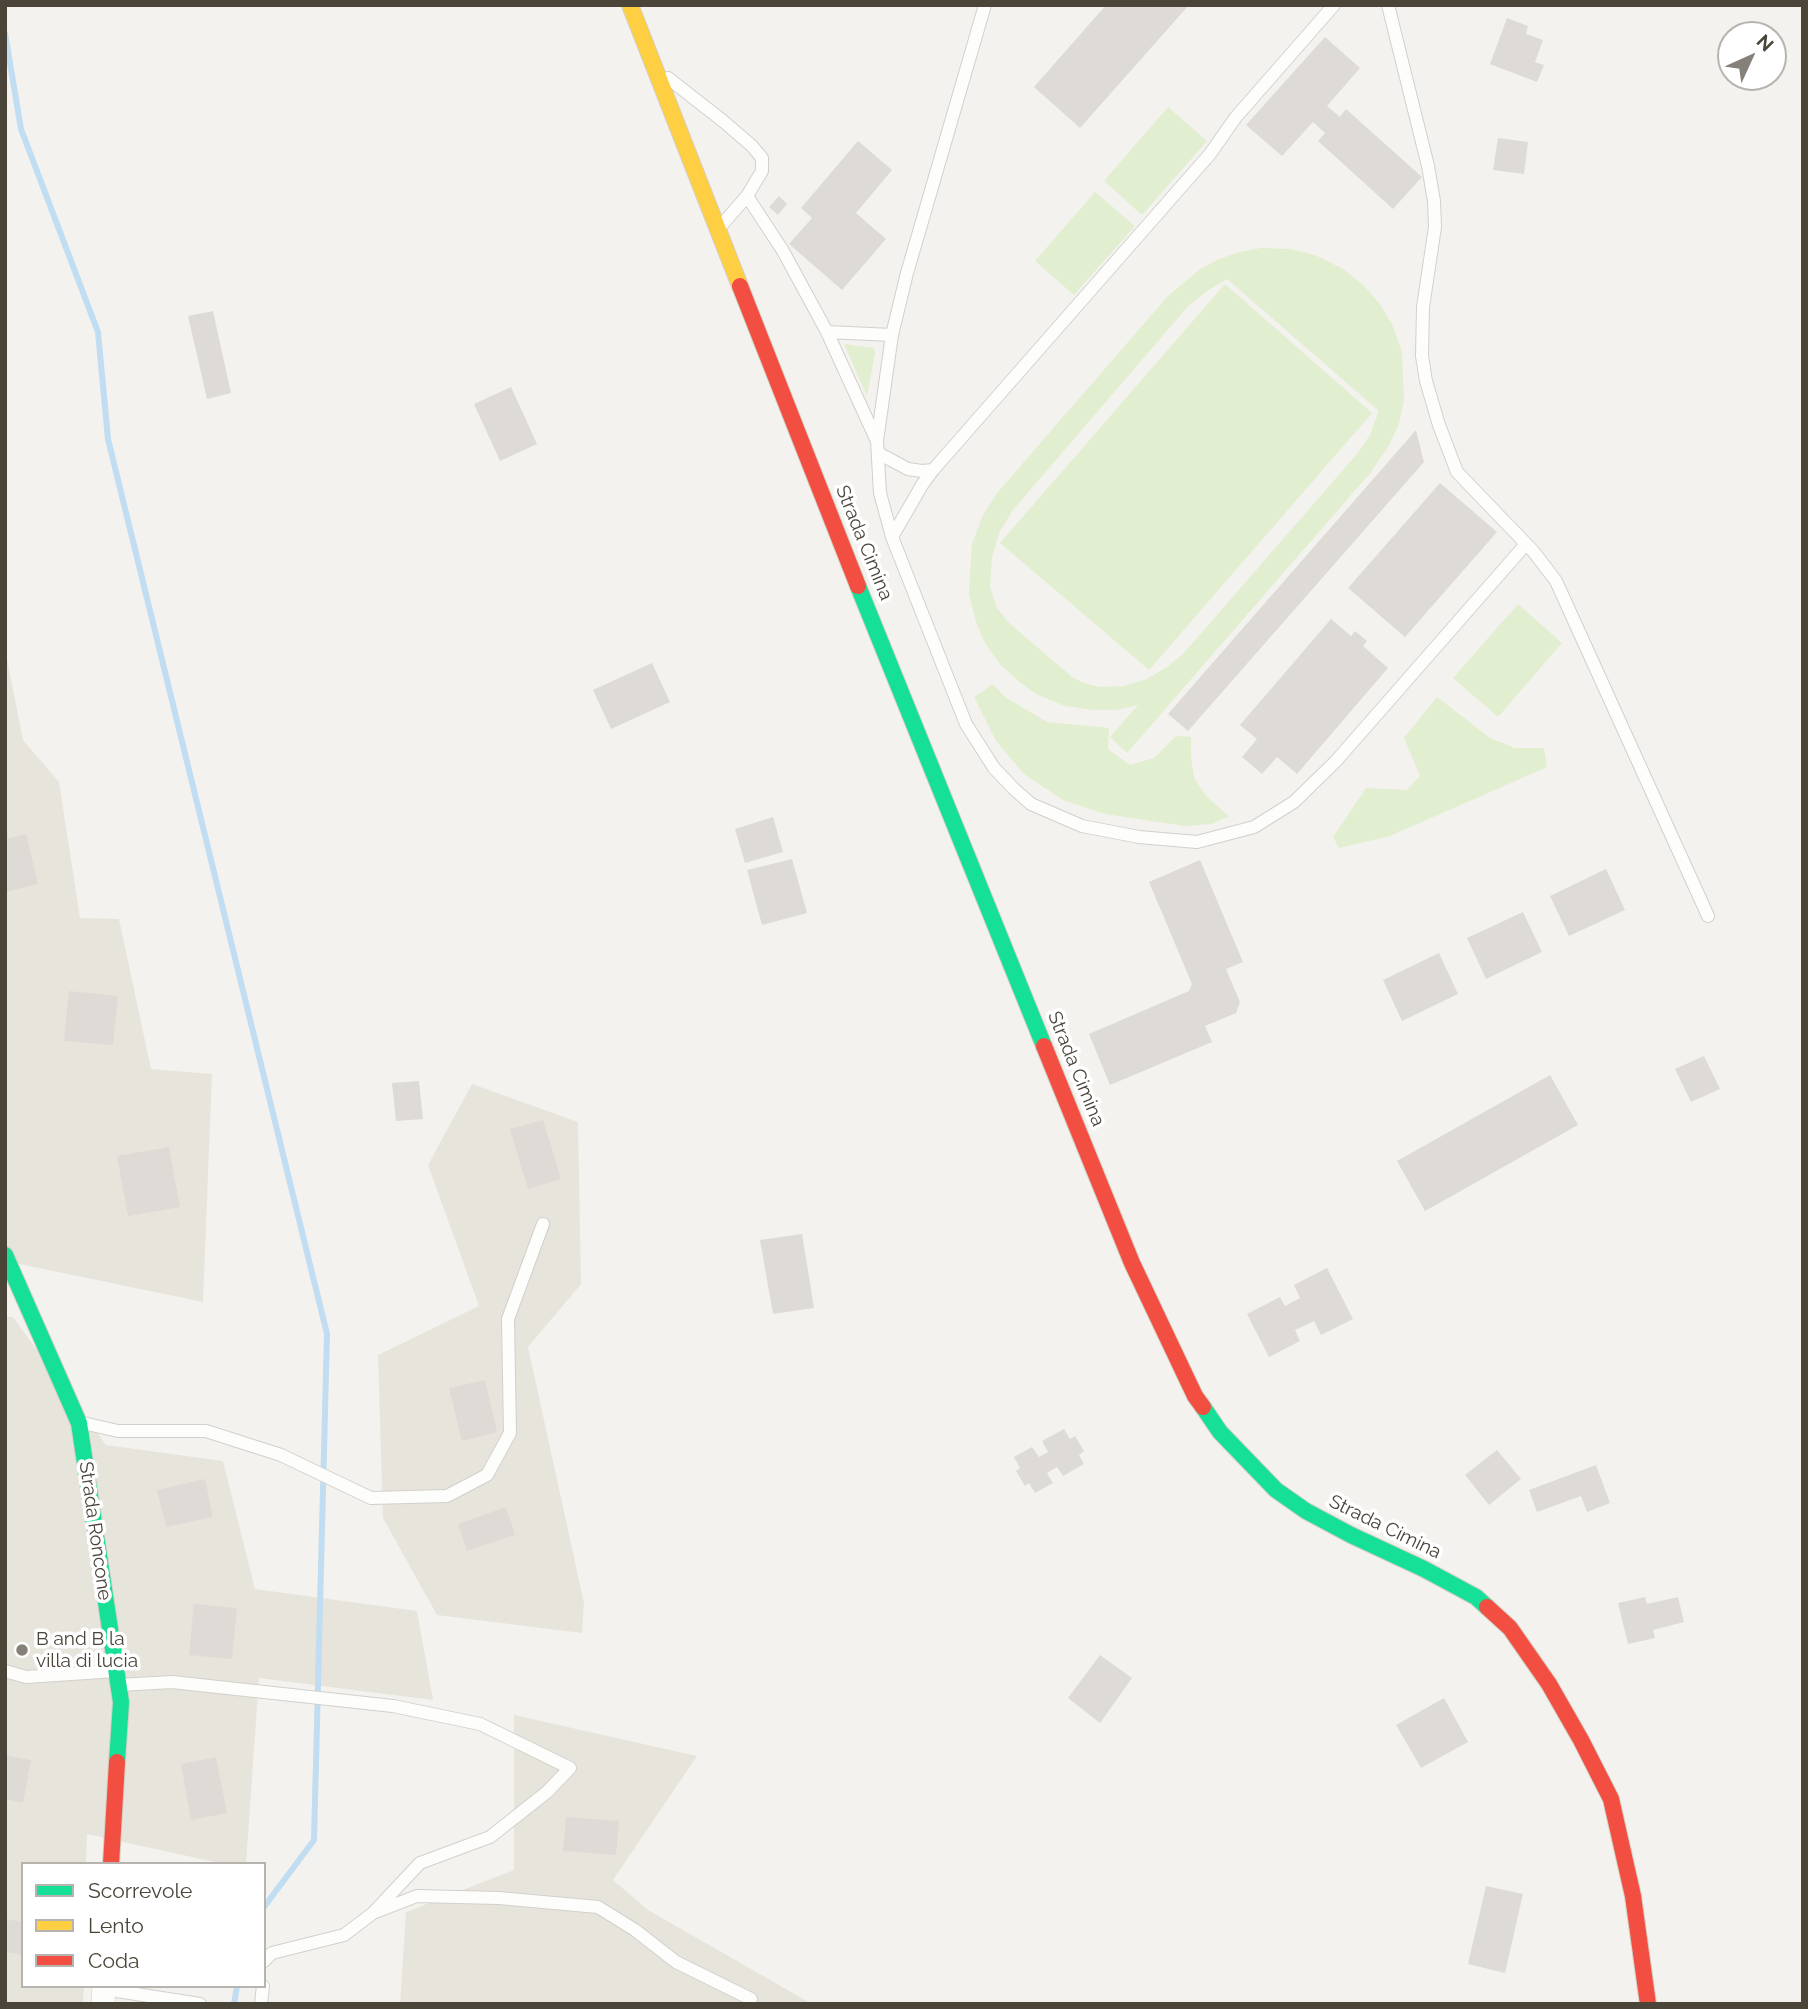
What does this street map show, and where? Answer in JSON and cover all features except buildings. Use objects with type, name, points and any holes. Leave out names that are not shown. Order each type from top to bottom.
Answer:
[{"type":"main road","name":"Strada Cimina","points":[[630,5],[826,507],[1132,1263],[1195,1396],[1220,1432],[1276,1490],[1306,1511],[1350,1535],[1424,1569],[1476,1597],[1510,1628],[1549,1684],[1611,1799],[1633,1896],[1648,2004]]},
{"type":"main road","name":"Strada Roncone","points":[[5,1255],[79,1423],[121,1702],[111,1862]]},
{"type":"lane","points":[[985,5],[907,273],[892,335],[877,447],[880,493],[892,537],[966,724],[994,768],[1014,789],[1031,804],[1082,826],[1139,837],[1197,842],[1254,827],[1294,802],[1336,761],[1526,544]]},
{"type":"lane","points":[[892,537],[933,470],[1201,164],[1236,117],[1334,5]]},
{"type":"lane","points":[[1388,5],[1428,166],[1434,201],[1435,227],[1423,307],[1422,356],[1439,425],[1457,472],[1526,544],[1556,581],[1708,916]]},
{"type":"lane","points":[[654,66],[752,146],[762,158],[762,171],[747,196],[716,230]]},
{"type":"lane","points":[[747,196],[783,251],[827,332],[877,447],[908,469],[933,470]]},
{"type":"lane","points":[[827,332],[892,335]]},
{"type":"lane","points":[[79,1423],[118,1431],[206,1431],[281,1455],[371,1498],[447,1496],[487,1475],[510,1433],[508,1319],[543,1224]]},
{"type":"lane","points":[[5,1671],[26,1677],[117,1678],[172,1682],[393,1706],[480,1724],[570,1768],[547,1792],[490,1837],[420,1863],[373,1913],[344,1935],[272,1953],[266,1959]]},
{"type":"lane","points":[[373,1913],[417,1896],[499,1898],[598,1907],[635,1930],[677,1962],[751,1999]]},
{"type":"lane","points":[[103,1993],[200,2004]]},
{"type":"shaded area","points":[[5,649],[23,740],[59,782],[80,918],[119,919],[151,1069],[212,1074],[203,1302],[5,1261]]},
{"type":"shaded area","points":[[472,1084],[578,1122],[581,1284],[528,1347],[584,1603],[582,1633],[437,1615],[383,1518],[378,1355],[479,1306],[428,1165]]},
{"type":"shaded area","points":[[5,1317],[13,1317],[106,1445],[223,1461],[255,1589],[417,1611],[433,1700],[259,1678],[246,1862],[215,1862],[87,1834],[86,1862],[21,1862],[21,1988],[84,1988],[83,2004],[5,2004]]},
{"type":"shaded area","points":[[514,1715],[697,1756],[613,1880],[648,1910],[812,2004],[400,2004],[406,1912],[514,1870]]},
{"type":"green space","points":[[1168,107],[1207,141],[1142,215],[1104,181]]},
{"type":"green space","points":[[1095,192],[1135,226],[1074,295],[1035,261]]},
{"type":"green space","points":[[1261,248],[1290,249],[1315,255],[1343,269],[1363,285],[1380,304],[1393,326],[1402,352],[1404,400],[1399,424],[1371,472],[1127,753],[1110,737],[1138,705],[1117,710],[1065,706],[1036,694],[999,663],[985,643],[969,594],[972,544],[983,515],[997,493],[1168,296],[1200,269],[1240,252]],"holes":[[[1227,279],[1379,411],[1370,435],[1356,455],[1184,653],[1147,679],[1124,686],[1100,687],[1084,683],[1072,677],[1008,622],[997,608],[990,587],[992,558],[999,533],[1013,510],[1189,305]]]},
{"type":"green space","points":[[1225,284],[1372,413],[1149,670],[1000,543]]},
{"type":"green space","points":[[844,344],[874,348],[867,396]]},
{"type":"green space","points":[[1518,604],[1562,643],[1498,717],[1453,678]]},
{"type":"green space","points":[[993,684],[1005,697],[1047,722],[1109,728],[1108,749],[1130,765],[1154,758],[1176,736],[1191,737],[1194,778],[1207,797],[1229,816],[1212,824],[1185,826],[1105,814],[1063,800],[1024,774],[996,741],[974,697]]},
{"type":"green space","points":[[1437,697],[1490,738],[1515,748],[1544,748],[1547,767],[1390,836],[1339,848],[1333,837],[1366,788],[1407,790],[1420,776],[1404,738]]},
{"type":"waterway","points":[[5,33],[21,129],[98,332],[108,439],[327,1334],[314,1840],[266,1904]]},
{"type":"waterway","points":[[234,2004],[237,1988]]},
{"type":"traffic: fast","points":[[858,586],[1044,1046]]},
{"type":"traffic: fast","points":[[5,1255],[79,1423],[121,1702],[117,1762]]},
{"type":"traffic: fast","points":[[1203,1407],[1220,1432],[1276,1490],[1306,1511],[1424,1569],[1476,1597],[1487,1607]]},
{"type":"traffic: slow","points":[[630,5],[740,286]]},
{"type":"traffic: jam","points":[[740,286],[858,586]]},
{"type":"traffic: jam","points":[[1044,1046],[1132,1263],[1195,1396],[1203,1407]]},
{"type":"traffic: jam","points":[[1487,1607],[1510,1628],[1549,1684],[1611,1799],[1633,1896],[1648,2004]]},
{"type":"traffic: jam","points":[[111,1862],[117,1762]]},
{"type":"place","name":"B and B la villa di lucia","points":[[22,1650]]}]
